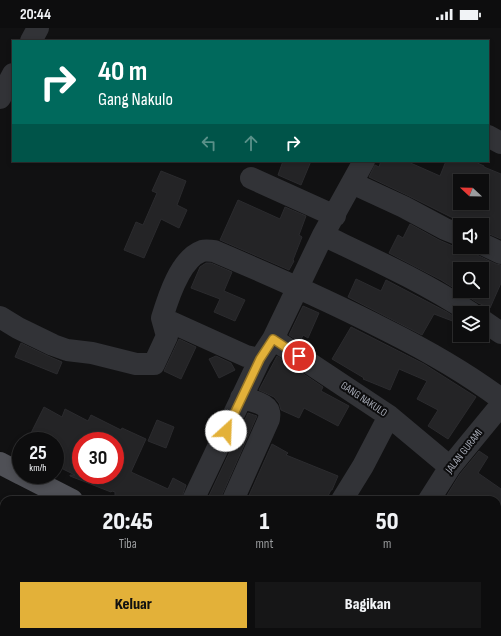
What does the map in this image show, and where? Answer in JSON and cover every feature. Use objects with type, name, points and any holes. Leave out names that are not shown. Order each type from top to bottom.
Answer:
[{"type":"main road","points":[[0,463],[12,469]]},
{"type":"main road","points":[[41,484],[64,496]]},
{"type":"street","points":[[32,40],[38,28]]},
{"type":"street","points":[[0,98],[12,76]]},
{"type":"street","points":[[489,137],[501,143]]},
{"type":"street","points":[[196,496],[260,359],[273,339],[323,235],[335,216],[363,162]]},
{"type":"street","points":[[251,178],[335,216]]},
{"type":"street","points":[[352,183],[453,232]]},
{"type":"street","points":[[323,235],[412,278],[460,306]]},
{"type":"street","points":[[489,247],[501,253]]},
{"type":"street","points":[[0,317],[18,328],[67,350],[136,364],[154,364],[167,336],[162,318],[168,298],[180,272],[191,258],[203,250],[214,251],[299,287],[346,309],[443,360],[501,399]]},
{"type":"street","points":[[162,318],[246,356],[260,359]]},
{"type":"street","points":[[489,325],[501,333]]},
{"type":"street","name":"GANG NAKULO","points":[[273,339],[389,416],[450,466]]},
{"type":"street","points":[[235,496],[269,419],[269,412],[266,407],[241,398]]},
{"type":"street","name":"JALAN GURAMI","points":[[431,496],[450,466],[501,405]]},
{"type":"street","points":[[344,496],[363,466],[389,416]]},
{"type":"building","points":[[283,162],[311,162],[301,185],[278,175]]},
{"type":"building","points":[[381,162],[408,162],[440,176],[446,162],[475,162],[484,166],[501,174],[501,239],[489,234],[489,218],[453,218],[369,177],[375,165],[379,167]]},
{"type":"building","points":[[161,171],[186,181],[177,205],[187,210],[179,228],[161,219],[144,258],[124,250],[136,222],[143,225],[157,193],[152,191]]},
{"type":"building","points":[[238,200],[280,219],[285,207],[306,216],[299,235],[302,237],[293,260],[294,261],[289,270],[220,240]]},
{"type":"building","points":[[410,224],[453,246],[453,254],[476,254],[501,265],[501,283],[490,308],[489,306],[478,303],[470,298],[489,298],[489,262],[453,262],[453,287],[389,253],[398,235],[403,238]]},
{"type":"building","points":[[206,263],[211,263],[232,272],[224,291],[245,300],[235,321],[214,312],[220,299],[191,288],[200,267]]},
{"type":"building","points":[[356,279],[381,291],[386,280],[447,312],[453,316],[453,321],[434,314],[422,335],[348,297]]},
{"type":"building","points":[[303,306],[319,313],[308,338],[303,335],[300,342],[289,335]]},
{"type":"building","points":[[351,327],[424,364],[476,397],[448,439],[428,426],[438,410],[417,399],[427,381],[399,369],[390,390],[363,379],[364,378],[332,359]]},
{"type":"building","points":[[179,339],[196,347],[181,379],[164,371]]},
{"type":"building","points":[[21,343],[62,362],[57,374],[15,357]]},
{"type":"building","points":[[216,356],[231,363],[235,370],[219,378],[209,359]]},
{"type":"building","points":[[277,356],[323,387],[321,391],[349,406],[338,426],[304,408],[299,418],[281,410],[279,403],[274,397],[259,390]]},
{"type":"building","points":[[44,407],[62,417],[65,409],[88,421],[91,415],[121,430],[122,428],[146,439],[131,472],[168,489],[173,478],[186,485],[182,496],[115,496],[115,492],[111,492],[90,484],[124,484],[124,432],[72,432],[72,474],[64,470],[64,432],[32,432]]},
{"type":"building","points":[[248,413],[257,416],[222,496],[209,496]]},
{"type":"building","points":[[157,420],[174,427],[166,448],[148,441]]},
{"type":"building","points":[[272,444],[288,453],[286,455],[338,476],[328,496],[249,496]]},
{"type":"building","points":[[479,451],[488,457],[478,473],[501,489],[501,496],[446,496],[460,474]]},
{"type":"route","points":[[226,431],[260,359],[273,339],[299,356]]}]
